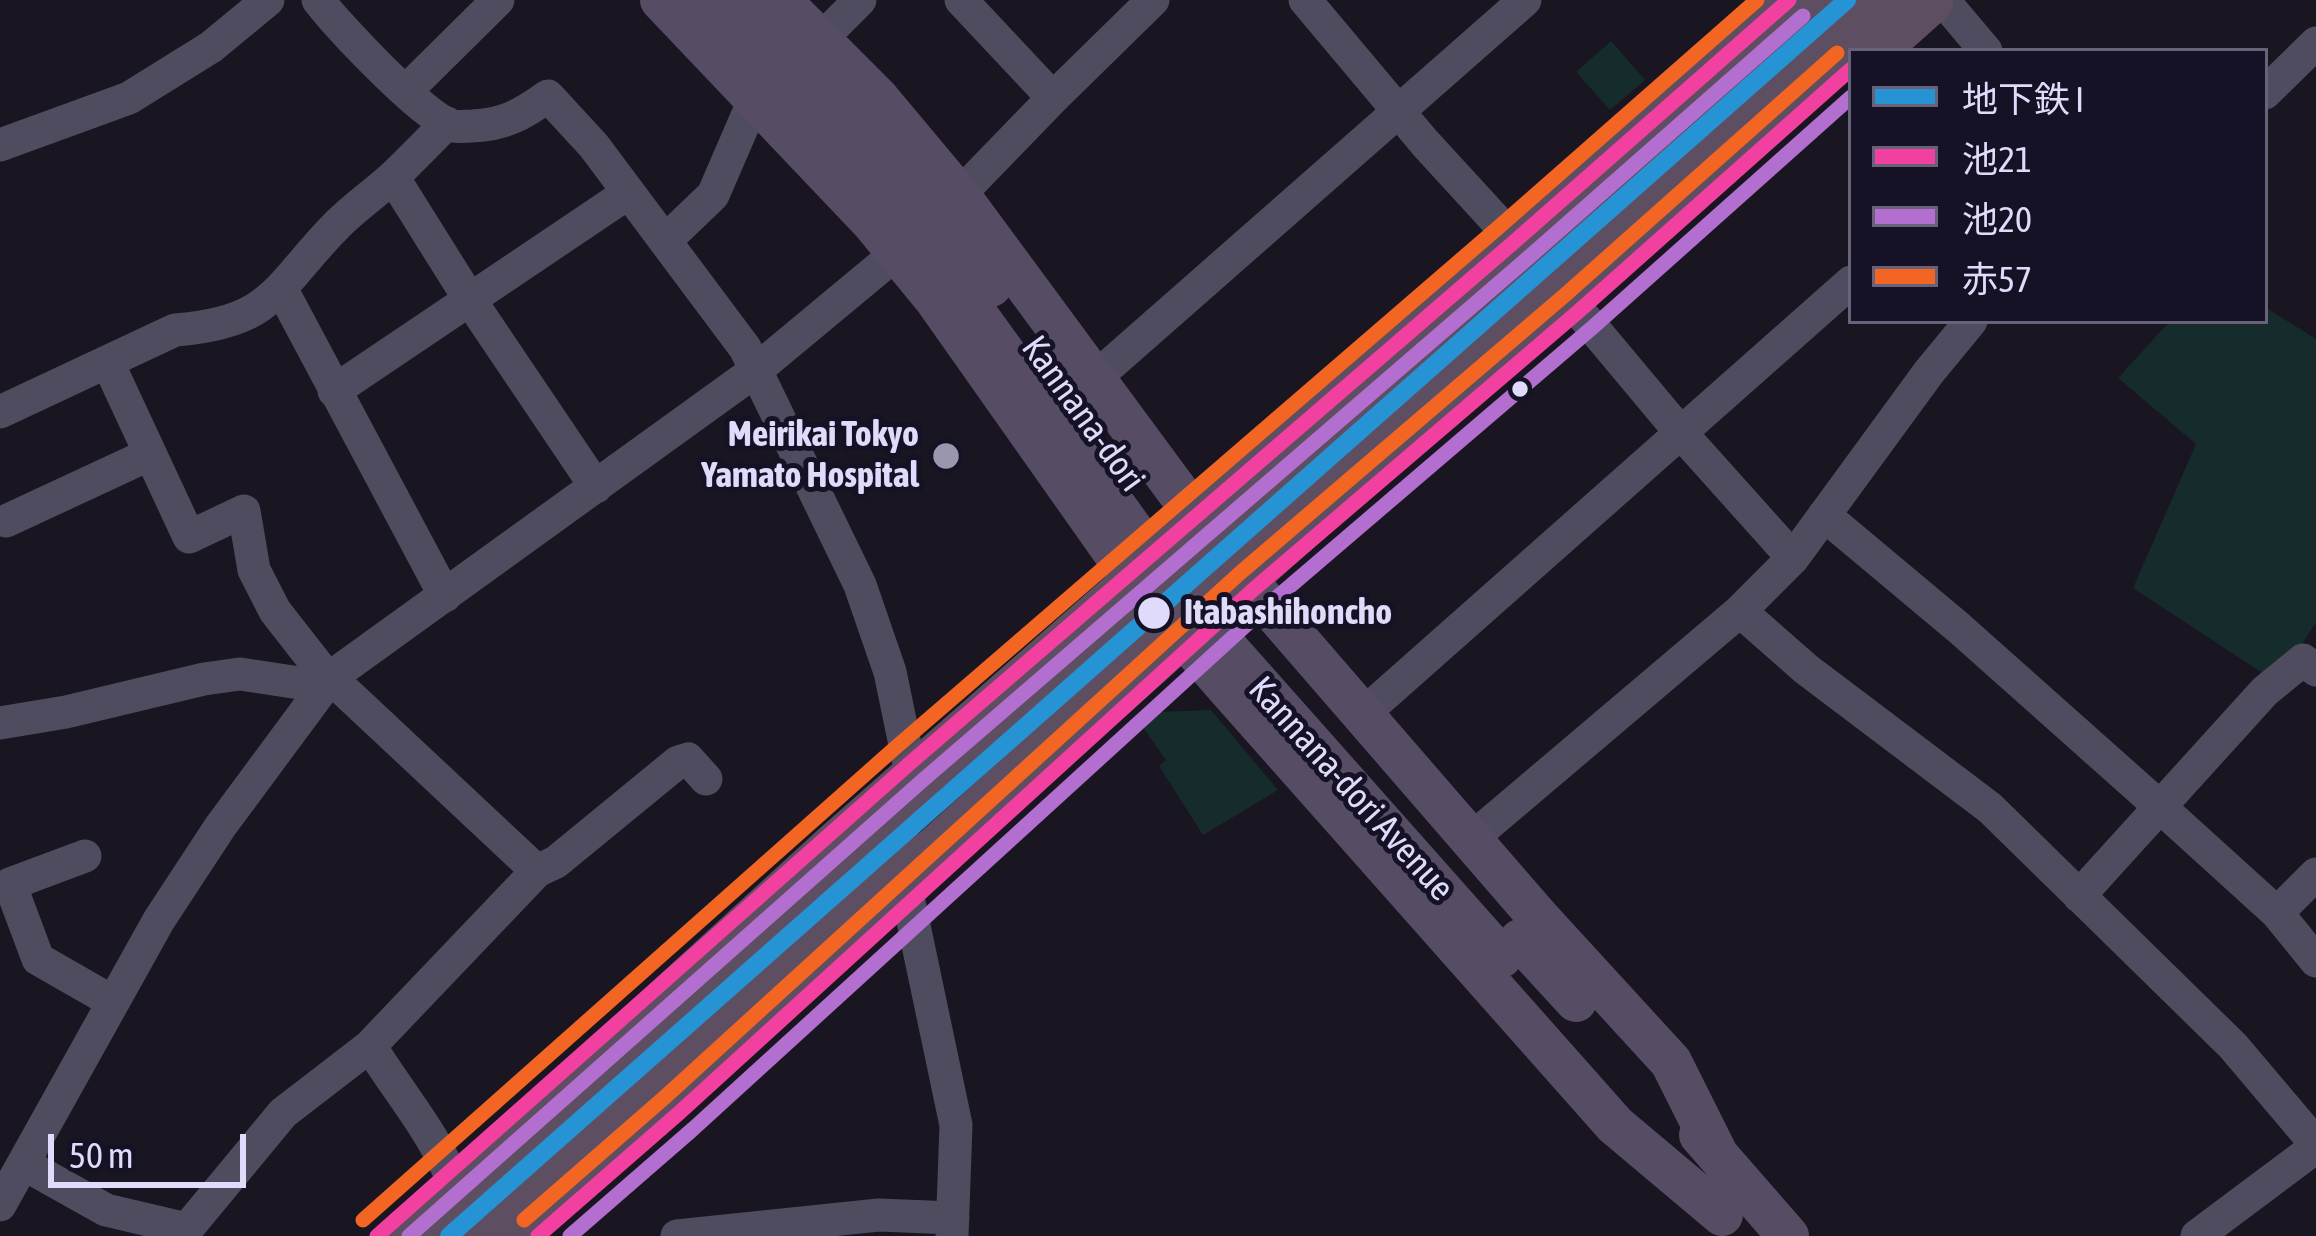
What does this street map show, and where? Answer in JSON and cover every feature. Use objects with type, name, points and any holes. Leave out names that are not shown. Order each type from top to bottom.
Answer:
[{"type":"highway","points":[[1541,250],[1789,0]]},
{"type":"highway","points":[[406,1236],[837,847],[1798,0]]},
{"type":"highway","points":[[377,1236],[909,764],[1328,402],[1541,250],[1633,193],[1849,0]]},
{"type":"highway","points":[[509,1236],[1890,0]]},
{"type":"highway","points":[[1874,48],[1928,0]]},
{"type":"highway","points":[[538,1236],[1190,645],[1848,72]]},
{"type":"highway","points":[[446,1236],[850,875],[1029,661]]},
{"type":"highway","points":[[525,1236],[1069,745],[1100,728]]},
{"type":"main road","points":[[661,0],[935,299],[1129,574],[1190,645],[1601,1111],[1731,1225]]},
{"type":"main road","name":"Kannana-dori Avenue","points":[[698,0],[944,268],[1179,594],[1510,949],[1717,1154],[1788,1236]]},
{"type":"main road","name":"Kannana-dori","points":[[737,0],[943,219],[1187,558],[1510,949]]},
{"type":"main road","points":[[780,0],[877,97],[959,196],[1254,589],[1670,1062],[1717,1154]]},
{"type":"main road","name":"Kannana-dori Avenue","points":[[1510,949],[1731,1225]]},
{"type":"street","points":[[0,146],[129,98],[211,47],[268,0]]},
{"type":"street","points":[[318,0],[406,92],[452,126],[494,125],[519,117],[548,96],[594,146],[745,348],[860,585],[890,672],[909,764]]},
{"type":"street","points":[[406,92],[498,0]]},
{"type":"street","points":[[820,40],[860,0]]},
{"type":"street","points":[[961,0],[1053,98]]},
{"type":"street","points":[[959,196],[1153,0]]},
{"type":"street","points":[[1305,0],[1397,110],[1541,250],[1579,310],[1793,558]]},
{"type":"street","points":[[1095,378],[1525,0]]},
{"type":"street","points":[[1943,0],[1983,48]]},
{"type":"street","points":[[2268,90],[2316,43]]},
{"type":"street","points":[[665,241],[713,195],[748,114],[760,104]]},
{"type":"street","points":[[0,412],[175,329],[238,318],[268,302],[338,224],[447,123]]},
{"type":"street","points":[[393,177],[596,487]]},
{"type":"street","points":[[334,391],[628,193]]},
{"type":"street","points":[[0,723],[203,679],[240,674],[313,685],[331,677],[754,371],[897,253]]},
{"type":"street","points":[[1363,714],[1848,285]]},
{"type":"street","points":[[282,290],[445,596]]},
{"type":"street","points":[[1472,839],[1740,611],[1793,558],[1969,324]]},
{"type":"street","points":[[108,363],[188,536],[244,512],[254,570],[289,629],[318,666],[538,871]]},
{"type":"street","points":[[6,521],[148,455]]},
{"type":"street","points":[[1824,515],[2159,806],[2277,913],[2316,961]]},
{"type":"street","points":[[1740,611],[1806,669],[1990,808],[2233,1046],[2316,1145],[2198,1236]]},
{"type":"street","points":[[2079,896],[2265,691],[2302,660],[2316,670]]},
{"type":"street","points":[[0,1203],[159,920],[220,827],[331,677]]},
{"type":"street","points":[[23,1164],[106,1210],[191,1233],[283,1114],[370,1046],[538,871],[556,862],[678,762],[688,759],[706,778]]},
{"type":"street","points":[[85,856],[10,884],[38,959],[113,1002]]},
{"type":"street","points":[[2277,913],[2316,874]]},
{"type":"street","points":[[677,1236],[879,1215],[952,1227],[956,1125],[909,902]]},
{"type":"street","points":[[370,1046],[438,1146],[449,1172]]},
{"type":"green space","points":[[1611,41],[1645,80],[1610,110],[1576,72]]},
{"type":"green space","points":[[2268,309],[2316,339],[2316,622],[2295,655],[2267,676],[2133,588],[2196,444],[2118,378],[2167,324],[2268,324]]},
{"type":"green space","points":[[1211,710],[1278,790],[1203,835],[1159,766],[1166,760],[1142,726],[1159,712]]},
{"type":"metro line","name":"I","points":[[449,1236],[1847,0]]},
{"type":"transit line","name":"赤57","points":[[363,1220],[895,748],[1757,0]]},
{"type":"transit line","name":"池21","points":[[377,1236],[909,764],[1789,0]]},
{"type":"transit line","name":"池20","points":[[409,1236],[923,780],[1803,16]]},
{"type":"transit line","name":"赤57","points":[[524,1220],[1240,573],[1565,295],[1837,53]]},
{"type":"transit line","name":"池21","points":[[538,1236],[1254,589],[1579,311],[1848,72]]},
{"type":"transit line","name":"池20","points":[[570,1236],[1268,605],[1593,327],[1848,100]]},
{"type":"place","name":"Meirikai Tokyo Yamato Hospital","points":[[946,456]]},
{"type":"place","name":"Itabashihoncho","points":[[1154,613]]}]
